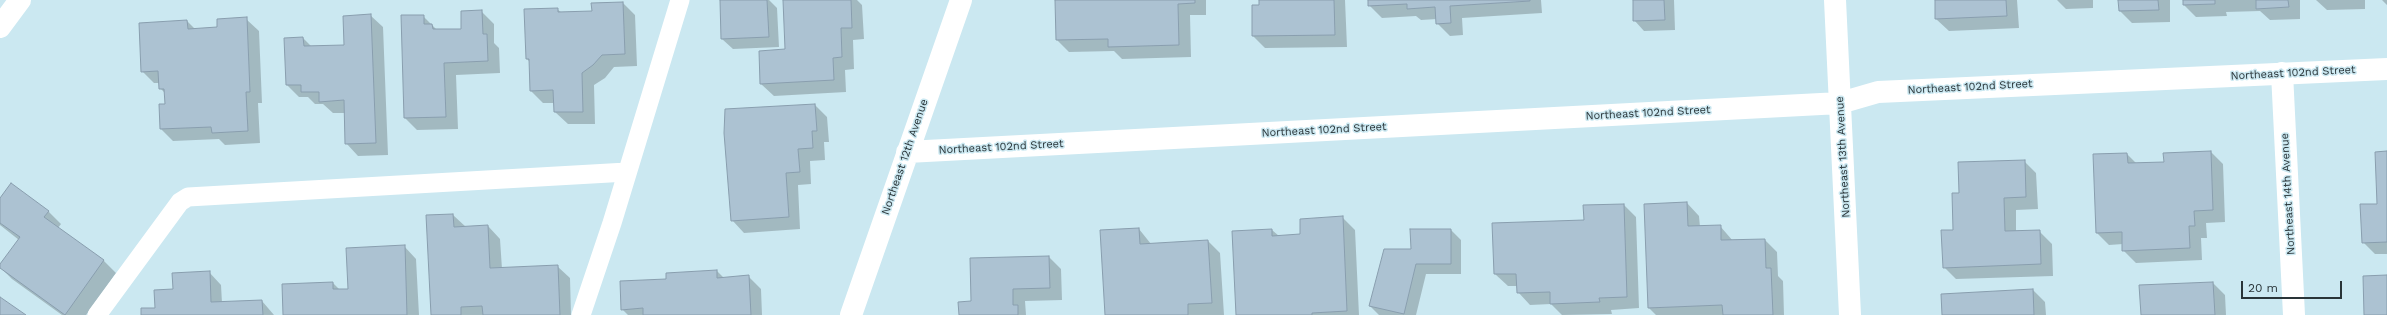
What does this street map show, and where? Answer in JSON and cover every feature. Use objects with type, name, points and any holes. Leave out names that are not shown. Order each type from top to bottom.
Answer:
[{"type":"street","points":[[0,27],[20,0]]},
{"type":"street","name":"Northeast 12th Avenue","points":[[851,315],[960,0]]},
{"type":"street","name":"Northeast 13th Avenue","points":[[1835,0],[1850,315]]},
{"type":"street","name":"Northeast 102nd Street","points":[[907,152],[1840,103],[1878,92],[2387,68]]},
{"type":"street","name":"Northeast 14th Avenue","points":[[2282,73],[2294,315]]},
{"type":"lane","points":[[581,315],[680,0]]},
{"type":"lane","points":[[98,315],[180,202],[188,197],[627,172]]},
{"type":"building","points":[[720,0],[767,0],[769,37],[721,39]]},
{"type":"building","points":[[783,0],[851,0],[852,28],[841,28],[842,57],[833,58],[834,80],[760,84],[759,51],[785,49]]},
{"type":"building","points":[[1055,0],[1195,0],[1195,3],[1178,4],[1179,45],[1108,47],[1108,39],[1056,40]]},
{"type":"building","points":[[1259,0],[1334,0],[1335,35],[1252,36],[1252,5],[1259,5]]},
{"type":"building","points":[[1368,0],[1530,1],[1450,6],[1451,23],[1436,24],[1435,7],[1407,9],[1407,4],[1368,6]]},
{"type":"building","points":[[1633,0],[1664,0],[1665,20],[1633,21]]},
{"type":"building","points":[[1935,0],[2006,0],[2007,16],[1935,19]]},
{"type":"building","points":[[2118,0],[2158,0],[2159,10],[2119,11]]},
{"type":"building","points":[[2183,0],[2215,0],[2215,4],[2183,5]]},
{"type":"building","points":[[2256,0],[2288,0],[2289,7],[2256,9]]},
{"type":"building","points":[[623,2],[625,54],[602,55],[593,65],[582,73],[583,112],[554,112],[553,90],[530,91],[529,59],[526,59],[524,9],[558,8],[558,12],[592,11],[591,3]]},
{"type":"building","points":[[482,10],[483,34],[487,34],[488,61],[444,63],[446,117],[404,118],[401,15],[424,15],[424,24],[432,24],[433,29],[461,29],[461,11]]},
{"type":"building","points":[[371,14],[376,143],[345,144],[344,100],[319,102],[319,92],[301,92],[301,85],[286,85],[284,38],[303,37],[304,46],[344,45],[343,16]]},
{"type":"building","points":[[247,17],[250,92],[246,92],[248,131],[212,133],[211,127],[160,129],[159,104],[165,104],[164,89],[159,89],[158,71],[141,72],[139,23],[187,20],[188,29],[217,27],[217,19]]},
{"type":"building","points":[[815,104],[817,131],[812,131],[813,148],[798,149],[800,172],[786,173],[789,217],[731,221],[724,133],[725,109]]},
{"type":"building","points":[[2211,151],[2213,210],[2194,211],[2195,226],[2189,226],[2190,248],[2122,251],[2122,232],[2096,233],[2093,154],[2127,153],[2128,163],[2164,162],[2163,153]]},
{"type":"building","points":[[2387,151],[2387,242],[2362,243],[2360,204],[2377,204],[2375,152]]},
{"type":"building","points":[[2025,160],[2026,197],[2004,198],[2005,231],[2040,230],[2041,264],[1943,268],[1941,230],[1953,230],[1952,193],[1959,193],[1958,162]]},
{"type":"building","points":[[11,183],[49,211],[44,217],[104,260],[65,315],[0,268],[0,264],[20,237],[0,223],[0,198]]},
{"type":"building","points":[[1687,202],[1688,226],[1721,225],[1721,240],[1765,239],[1766,268],[1771,268],[1773,315],[1723,315],[1722,305],[1648,308],[1644,204]]},
{"type":"building","points":[[1624,204],[1627,297],[1599,298],[1600,302],[1550,304],[1550,292],[1517,293],[1516,274],[1494,274],[1492,223],[1584,220],[1583,205]]},
{"type":"building","points":[[453,214],[454,227],[488,225],[490,268],[558,265],[560,315],[483,315],[482,306],[461,307],[461,315],[431,315],[426,215]]},
{"type":"building","points":[[1343,216],[1347,311],[1312,313],[1312,315],[1236,315],[1232,231],[1272,229],[1272,236],[1300,234],[1300,219]]},
{"type":"building","points":[[1139,228],[1140,244],[1208,240],[1212,303],[1188,304],[1188,315],[1105,315],[1100,230]]},
{"type":"building","points":[[1410,229],[1451,229],[1451,264],[1416,264],[1404,314],[1369,306],[1384,249],[1411,249]]},
{"type":"building","points":[[405,245],[407,315],[283,315],[282,284],[333,282],[333,289],[348,289],[346,248]]},
{"type":"building","points":[[1049,256],[1050,288],[1013,289],[1013,305],[1018,305],[1018,315],[959,315],[958,302],[971,301],[970,258]]},
{"type":"building","points":[[717,270],[717,278],[749,275],[751,315],[643,315],[643,308],[621,310],[620,281],[666,279],[666,273]]},
{"type":"building","points":[[210,271],[211,302],[262,300],[263,315],[141,315],[141,308],[155,308],[154,290],[173,289],[172,273]]},
{"type":"building","points":[[2387,275],[2387,315],[2364,315],[2363,276]]},
{"type":"building","points":[[2213,282],[2215,315],[2141,315],[2139,285]]},
{"type":"building","points":[[2033,289],[2034,315],[1942,315],[1941,294]]},
{"type":"building","points":[[0,297],[26,315],[0,315]]}]
